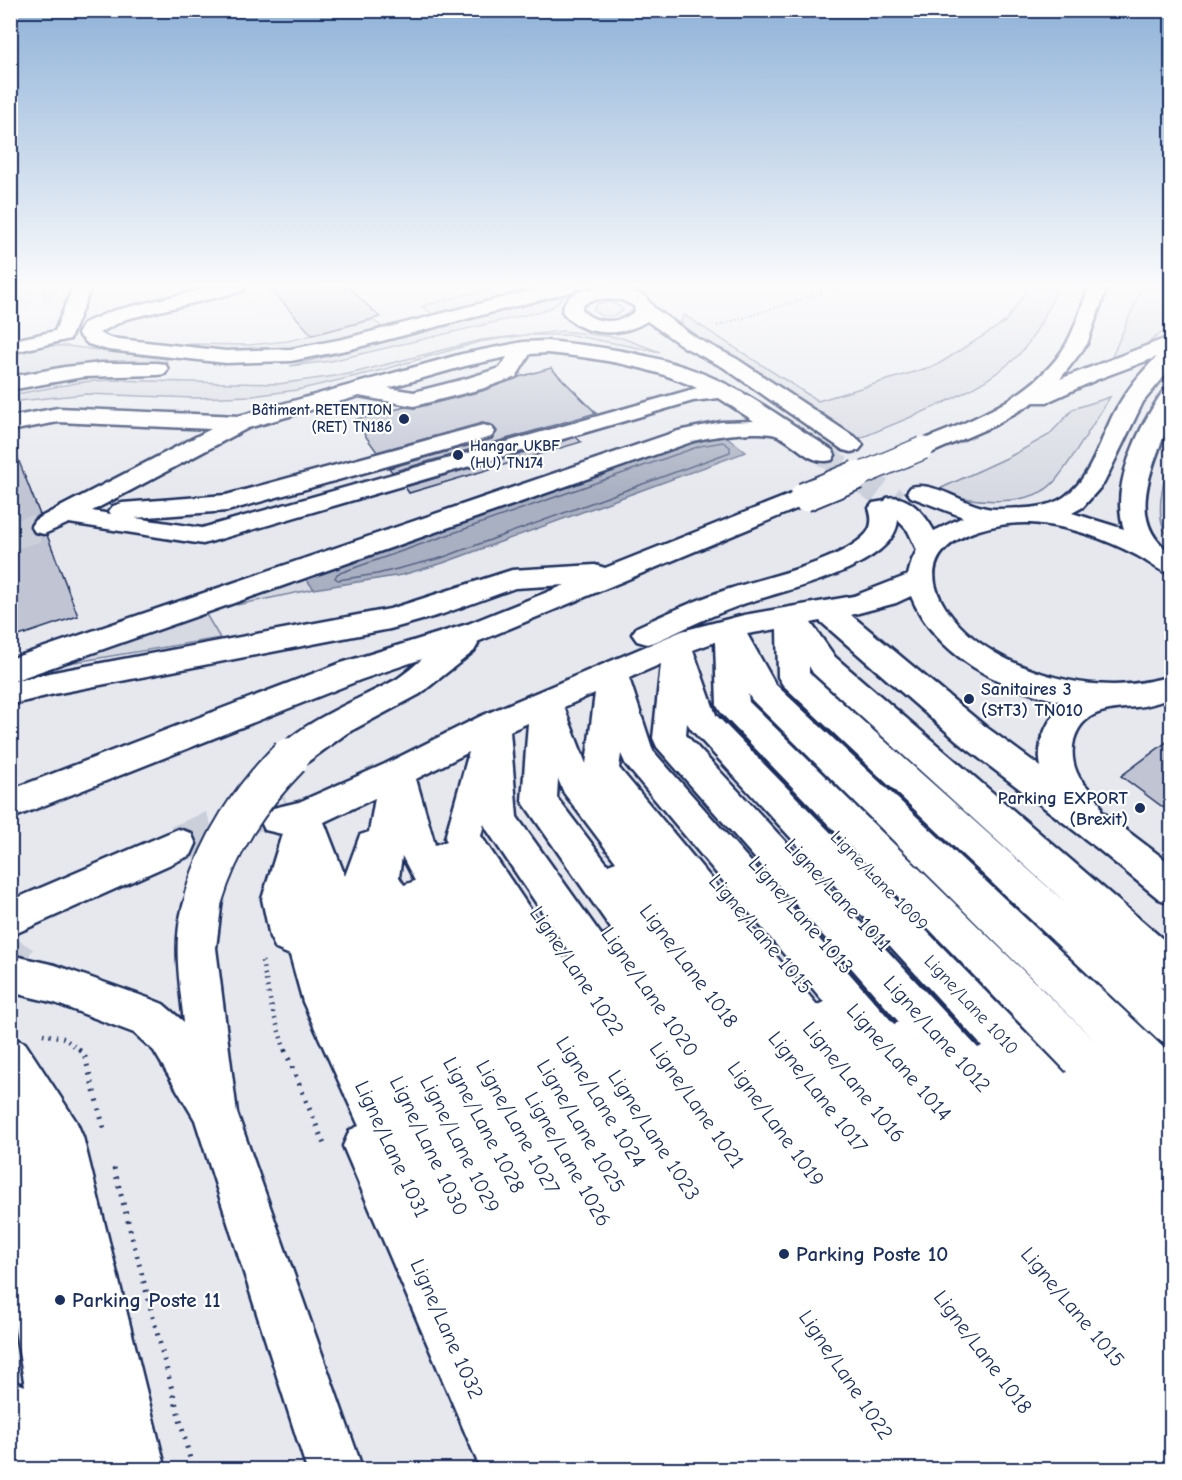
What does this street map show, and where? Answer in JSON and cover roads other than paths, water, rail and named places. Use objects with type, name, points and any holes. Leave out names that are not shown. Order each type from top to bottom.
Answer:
[{"type":"street","points":[[214,356],[243,358],[274,356]]},
{"type":"street","points":[[10,384],[64,373],[100,369],[139,368],[254,374],[301,371],[378,356]]},
{"type":"street","points":[[54,521],[240,423],[358,389],[414,399],[508,372],[518,356]]},
{"type":"street","points":[[607,356],[653,364],[692,376],[723,391],[823,455]]},
{"type":"street","points":[[689,356],[702,365],[723,391]]},
{"type":"street","points":[[717,356],[851,445]]},
{"type":"street","points":[[990,419],[1028,396],[1060,367],[1067,356]]},
{"type":"street","points":[[10,805],[349,672],[478,631],[923,448],[1090,374],[1140,356]]},
{"type":"street","points":[[1039,516],[1074,502],[1085,489],[1102,464],[1134,398],[1155,370],[1171,356]]},
{"type":"street","points":[[585,402],[658,381],[723,391]]},
{"type":"street","points":[[54,521],[203,536],[691,395],[723,391]]},
{"type":"street","points":[[10,656],[670,429],[692,419],[723,391]]},
{"type":"street","points":[[1161,559],[1135,525],[1134,491],[1151,432],[1172,395]]},
{"type":"street","points":[[10,412],[39,407],[68,415]]},
{"type":"street","points":[[10,424],[38,417],[68,415],[240,423]]},
{"type":"street","points":[[54,521],[227,503],[507,425]]},
{"type":"street","points":[[10,671],[686,435],[723,428],[752,426],[783,429]]},
{"type":"street","points":[[921,492],[958,508],[999,516],[1039,516],[1096,527],[1125,538],[1161,559]]},
{"type":"street","points":[[290,812],[394,754],[532,684],[722,601],[805,576],[842,560],[879,537],[889,506],[920,528],[930,549]]},
{"type":"street","points":[[999,516],[957,528],[942,537],[930,549],[924,564],[922,580],[927,600],[940,621],[960,642],[987,661],[1036,683],[1073,693],[1110,697],[1142,695],[1172,687]]},
{"type":"street","points":[[10,694],[54,682],[390,619],[433,607],[513,579],[622,573]]},
{"type":"street","points":[[290,812],[397,773],[493,725],[678,645],[729,629],[827,611],[886,597],[922,580]]},
{"type":"street","points":[[827,611],[974,736],[1110,837],[1172,888]]},
{"type":"street","points":[[791,616],[1172,947]]},
{"type":"street","points":[[791,616],[824,665],[1172,973]]},
{"type":"street","points":[[791,616],[808,670],[1172,999]]},
{"type":"street","points":[[791,616],[794,677],[1172,1025]]},
{"type":"street","points":[[729,629],[778,685],[1172,1055]]},
{"type":"street","points":[[729,629],[763,692],[1172,1084]]},
{"type":"street","points":[[729,629],[749,699],[1172,1114]]},
{"type":"street","points":[[729,629],[733,706],[1172,1148]]},
{"type":"street","points":[[335,1470],[215,1113],[196,948],[203,899],[210,871],[235,822],[267,780],[290,757],[336,724],[409,686],[478,631]]},
{"type":"street","name":"Ligne/Lane 1009","points":[[678,645],[717,714],[1172,1182]]},
{"type":"street","name":"Ligne/Lane 1010","points":[[678,645],[702,722],[1172,1217]]},
{"type":"street","name":"Ligne/Lane 1011","points":[[678,645],[685,730],[1172,1255]]},
{"type":"street","name":"Ligne/Lane 1012","points":[[678,645],[669,738],[1172,1294]]},
{"type":"street","name":"Ligne/Lane 1013","points":[[613,672],[652,746],[1172,1336]]},
{"type":"street","name":"Ligne/Lane 1014","points":[[613,672],[638,756],[1172,1379]]},
{"type":"street","name":"Ligne/Lane 1015","points":[[613,672],[618,763],[1172,1424]]},
{"type":"street","name":"Ligne/Lane 1016","points":[[613,672],[602,771],[1169,1470]]},
{"type":"street","points":[[1110,697],[1075,711],[1056,739],[1054,753],[1061,777],[1070,794],[1110,837]]},
{"type":"street","name":"Ligne/Lane 1020","points":[[546,701],[521,810],[990,1470]]},
{"type":"street","name":"Ligne/Lane 1019","points":[[546,701],[539,801],[1030,1470]]},
{"type":"street","name":"Ligne/Lane 1018","points":[[546,701],[557,792],[1072,1470]]},
{"type":"street","name":"Ligne/Lane 1017","points":[[546,701],[576,783],[1113,1470]]},
{"type":"street","name":"Ligne/Lane 1024","points":[[493,725],[443,848],[829,1470]]},
{"type":"street","name":"Ligne/Lane 1023","points":[[493,725],[463,838],[869,1470]]},
{"type":"street","name":"Ligne/Lane 1022","points":[[493,725],[483,829],[908,1470]]},
{"type":"street","name":"Ligne/Lane 1021","points":[[493,725],[500,820],[948,1470]]},
{"type":"street","name":"Ligne/Lane 1028","points":[[397,773],[359,889],[666,1470]]},
{"type":"street","name":"Ligne/Lane 1027","points":[[397,773],[380,878],[708,1470]]},
{"type":"street","name":"Ligne/Lane 1026","points":[[397,773],[401,868],[747,1470]]},
{"type":"street","name":"Ligne/Lane 1025","points":[[397,773],[421,859],[787,1470]]},
{"type":"street","name":"Ligne/Lane 1032","points":[[290,812],[281,899],[307,1012],[509,1470]]},
{"type":"street","name":"Ligne/Lane 1031","points":[[290,812],[297,909],[324,1002],[542,1470]]},
{"type":"street","name":"Ligne/Lane 1030","points":[[290,812],[310,903],[585,1470]]},
{"type":"street","name":"Ligne/Lane 1029","points":[[290,812],[625,1470]]},
{"type":"street","points":[[178,844],[18,935],[56,984],[148,1018],[169,1037],[215,1113]]},
{"type":"street","points":[[12,1059],[101,1470]]},
{"type":"street","points":[[12,1059],[60,1137],[138,1470]]},
{"type":"street","points":[[10,1167],[68,1470]]},
{"type":"street","points":[[10,1407],[21,1470]]},
{"type":"water","points":[[726,436],[746,452],[443,563],[402,575],[314,589],[306,579],[698,440]]},
{"type":"tunnel","points":[[823,455],[859,477]]},
{"type":"tunnel","points":[[857,475],[896,503]]},
{"type":"tunnel","points":[[10,536],[44,526]]},
{"type":"tunnel","points":[[178,844],[286,800]]},
{"type":"tunnel","points":[[10,950],[17,939]]},
{"type":"place","name":"Bâtiment RETENTION (RET) TN186","points":[[404,419]]},
{"type":"place","name":"Hangar UKBF (HU) TN174","points":[[458,455]]},
{"type":"place","name":"Sanitaires 3 (StT3) TN010","points":[[969,699]]},
{"type":"place","name":"Parking EXPORT (Brexit)","points":[[1140,808]]},
{"type":"place","name":"Parking Poste 10","points":[[784,1254]]},
{"type":"place","name":"Parking Poste 11","points":[[60,1300]]}]
